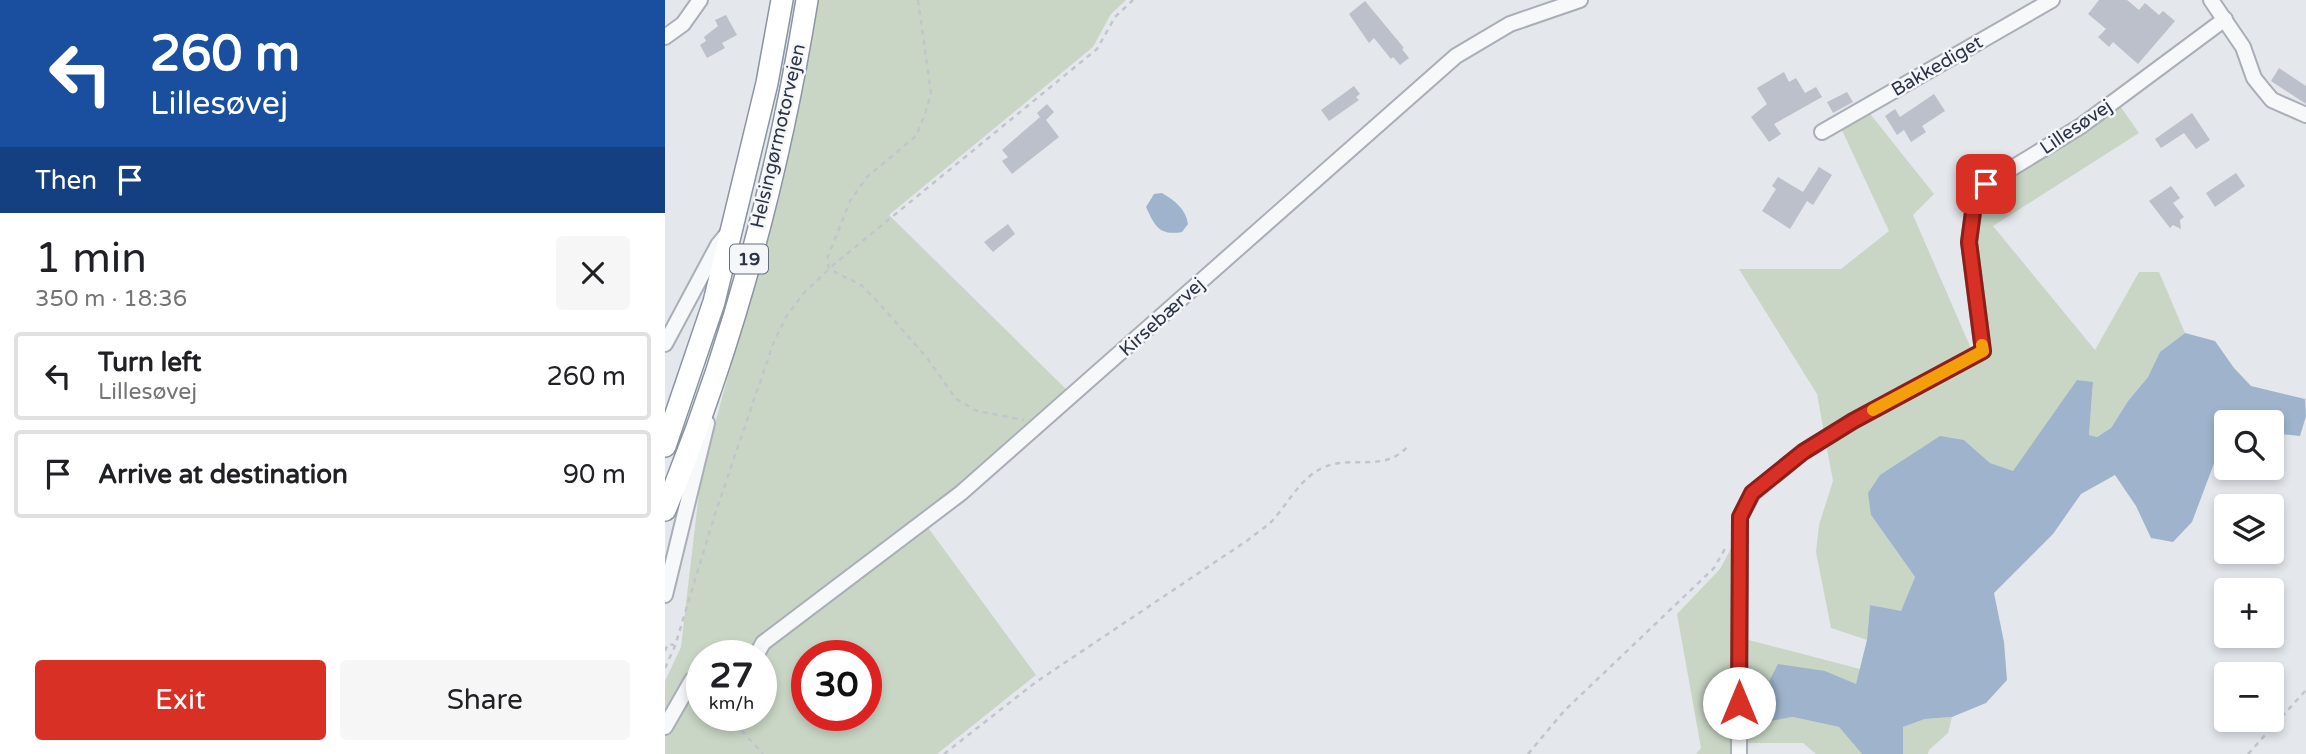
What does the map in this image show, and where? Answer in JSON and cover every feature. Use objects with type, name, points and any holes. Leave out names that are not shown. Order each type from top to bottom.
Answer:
[{"type":"highway","name":"Helsingørmotorvejen","points":[[665,446],[714,302],[767,83],[782,0]]},
{"type":"highway","name":"Helsingørmotorvejen","points":[[665,510],[686,459],[738,298],[766,195],[799,51],[807,0]]},
{"type":"street","points":[[665,37],[683,24],[700,0]]},
{"type":"street","name":"Kirsebærvej","points":[[767,640],[961,493],[1456,56],[1510,24],[1580,0]]},
{"type":"street","name":"Bakkediget","points":[[1822,132],[2052,0]]},
{"type":"street","points":[[2211,0],[2243,47],[2254,78],[2262,88],[2272,100],[2306,115]]},
{"type":"street","name":"Lillesøvej","points":[[1739,754],[1740,517],[1752,493],[1803,452],[1853,421],[1983,351],[1969,242],[1975,197],[1986,184],[2081,126],[2225,19]]},
{"type":"street","points":[[665,344],[718,245],[732,227]]},
{"type":"street","points":[[665,595],[738,298]]},
{"type":"street","points":[[665,727],[686,690]]},
{"type":"path","points":[[829,270],[827,259],[850,201],[867,177],[916,136],[926,111],[931,93],[918,0]]},
{"type":"path","points":[[665,668],[675,646],[715,514],[773,344],[786,317],[803,294],[829,270],[1097,50],[1115,17],[1133,0]]},
{"type":"path","points":[[829,270],[861,285],[879,302],[927,358],[956,399],[977,411],[1041,424]]},
{"type":"path","points":[[944,754],[1036,682],[1248,540],[1270,523],[1306,478],[1325,466],[1383,463],[1400,456],[1409,445]]},
{"type":"path","points":[[1528,754],[1564,711],[1714,568],[1727,545]]},
{"type":"path","points":[[665,651],[668,644],[675,646]]},
{"type":"path","points":[[2249,754],[2306,690]]},
{"type":"path","points":[[742,731],[763,754]]},
{"type":"green space","points":[[816,0],[1126,0],[1111,14],[1093,47],[889,215],[1070,393],[921,518],[1036,675],[937,754],[665,754],[665,681],[681,647],[701,475],[758,266]]},
{"type":"green space","points":[[2118,103],[2139,133],[1993,226],[2095,350],[2139,272],[2159,272],[2185,333],[2163,350],[2148,377],[2111,428],[2097,437],[2089,435],[2093,383],[2078,380],[2013,472],[1990,463],[1964,440],[1871,515],[1915,577],[1901,612],[1870,605],[1867,640],[1831,628],[1816,552],[1819,525],[1833,481],[1817,394],[1739,269],[1841,269],[1889,231],[1840,126],[1867,110],[1934,194],[1913,215],[1976,360],[1973,242],[1979,199],[1990,187]]},
{"type":"green space","points":[[1735,541],[1733,754],[1696,754],[1701,748],[1677,614],[1720,569]]},
{"type":"green space","points":[[1745,639],[1860,669],[1856,685],[1825,671],[1763,721],[1793,717],[1839,727],[1862,754],[1816,754],[1803,743],[1744,743]]},
{"type":"green space","points":[[1952,717],[1948,733],[1928,754],[1903,754],[1903,727],[1925,719]]},
{"type":"water","points":[[1162,193],[1175,202],[1185,214],[1188,224],[1182,232],[1163,231],[1149,214],[1146,207],[1154,194]]},
{"type":"water","points":[[2185,333],[2215,341],[2251,386],[2305,399],[2306,416],[2300,436],[2284,434],[2284,410],[2214,410],[2214,463],[2192,522],[2173,542],[2151,538],[2136,506],[2115,475],[2081,494],[2053,534],[1994,593],[2004,642],[2007,680],[1986,703],[1952,717],[1925,719],[1903,727],[1903,754],[1862,754],[1839,727],[1793,717],[1763,722],[1763,693],[1778,664],[1825,671],[1856,684],[1867,640],[1870,605],[1901,611],[1915,577],[1871,515],[1868,493],[1880,475],[1940,436],[1964,440],[1990,463],[2013,471],[2077,380],[2093,382],[2089,435],[2097,437],[2111,428],[2148,377],[2160,352]]},
{"type":"building","points":[[2099,0],[2127,0],[2139,10],[2145,3],[2159,15],[2163,11],[2175,21],[2138,64],[2113,42],[2109,47],[2098,37],[2106,29],[2088,14]]},
{"type":"building","points":[[1365,1],[1404,48],[1402,49],[1409,58],[1400,65],[1393,57],[1391,59],[1374,38],[1369,43],[1349,14]]},
{"type":"building","points":[[726,15],[737,35],[722,43],[725,48],[707,58],[700,45],[706,41],[704,37],[718,26],[715,20]]},
{"type":"building","points":[[2279,68],[2306,86],[2306,104],[2271,81]]},
{"type":"building","points":[[1784,72],[1789,82],[1796,78],[1805,93],[1816,87],[1822,97],[1774,124],[1781,134],[1769,142],[1751,117],[1767,104],[1757,88]]},
{"type":"building","points":[[1354,86],[1360,94],[1356,97],[1359,100],[1329,121],[1321,110]]},
{"type":"building","points":[[1847,92],[1853,102],[1833,113],[1827,102]]},
{"type":"building","points":[[1934,94],[1945,111],[1922,126],[1926,132],[1911,142],[1904,130],[1897,135],[1885,116],[1895,109],[1900,117]]},
{"type":"building","points":[[1047,104],[1054,112],[1046,120],[1059,137],[1012,174],[1002,161],[1008,157],[1002,150],[1040,117],[1037,113]]},
{"type":"building","points":[[2192,113],[2210,140],[2196,149],[2184,133],[2161,148],[2155,139]]},
{"type":"building","points":[[1819,167],[1832,175],[1813,205],[1807,201],[1790,229],[1762,211],[1776,189],[1772,186],[1778,177],[1803,192]]},
{"type":"building","points":[[2236,173],[2245,186],[2215,207],[2206,193]]},
{"type":"building","points":[[2171,186],[2180,198],[2173,203],[2184,217],[2180,220],[2181,229],[2173,225],[2170,228],[2149,201]]},
{"type":"building","points":[[1008,224],[1015,234],[993,252],[984,242]]},
{"type":"slow traffic","points":[[1873,410],[1983,351],[1982,345]]},
{"type":"route","points":[[1739,703],[1740,517],[1752,493],[1803,452],[1853,421],[1983,351],[1969,242],[1975,197],[1986,184]]}]
